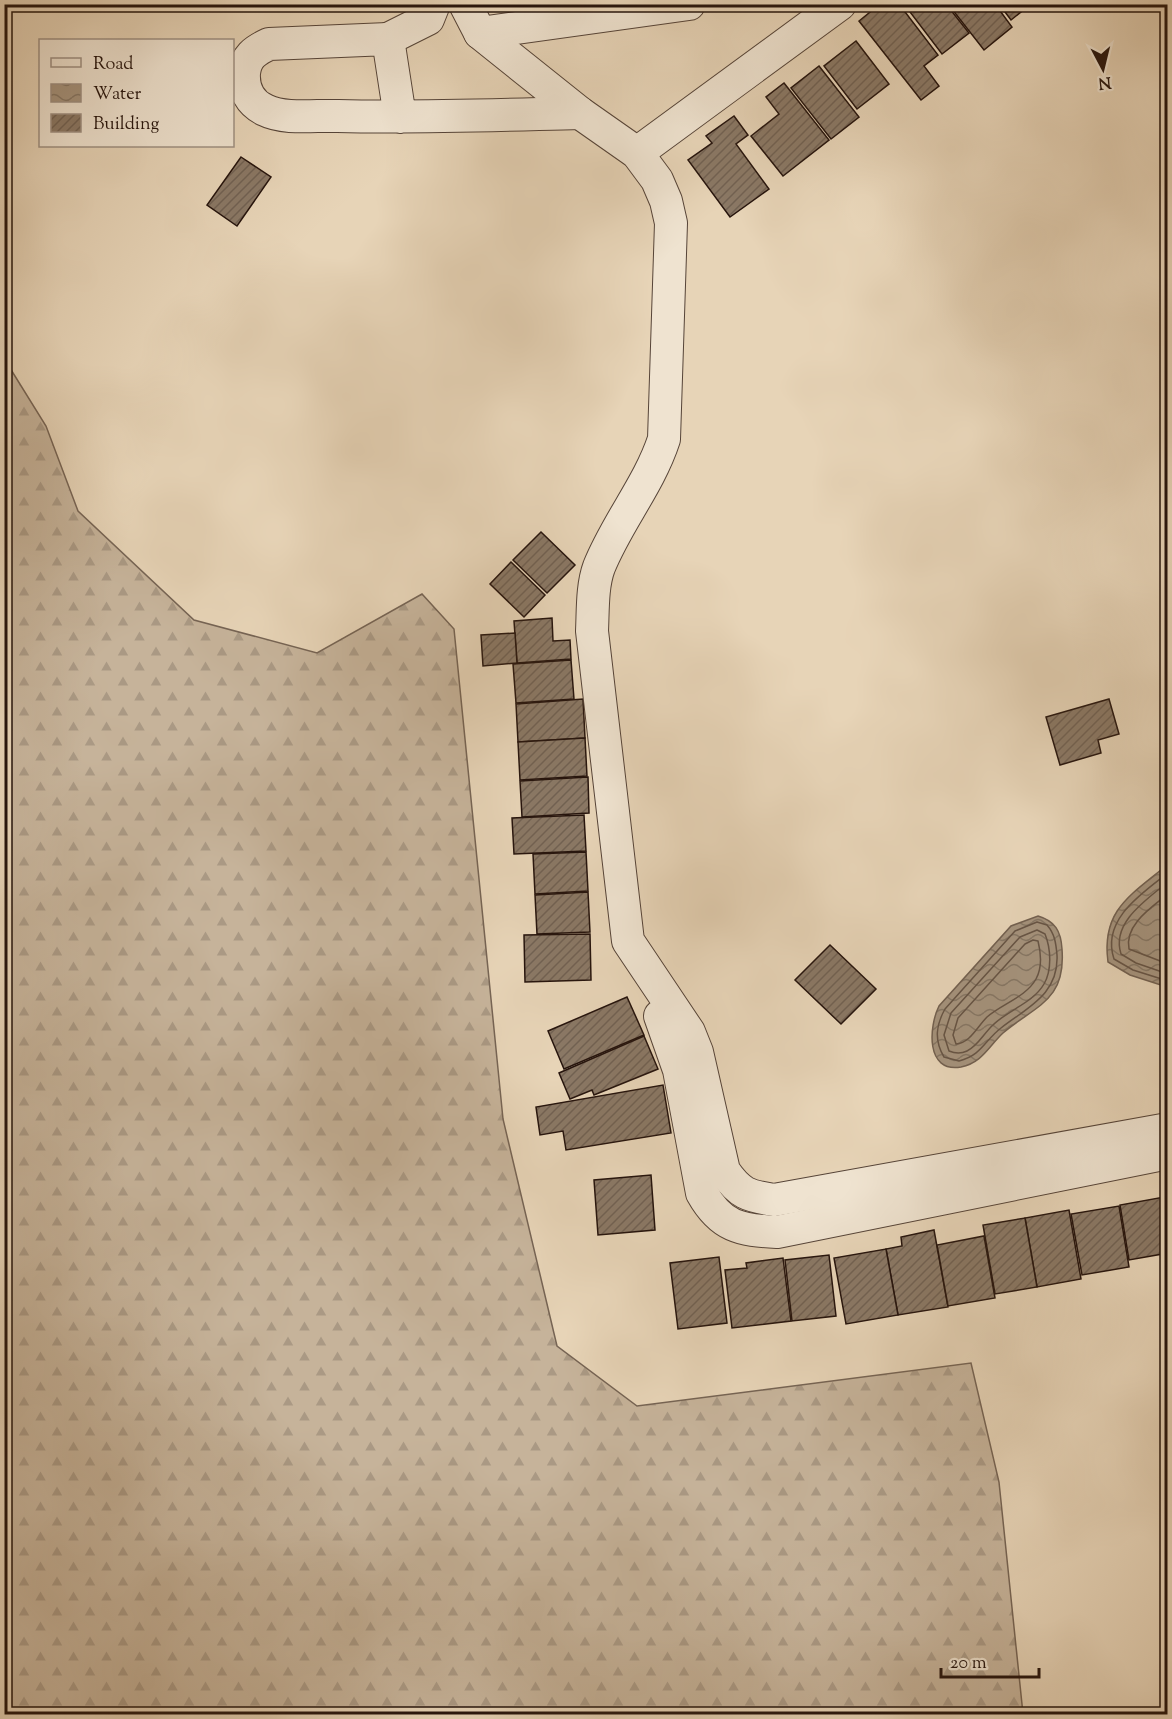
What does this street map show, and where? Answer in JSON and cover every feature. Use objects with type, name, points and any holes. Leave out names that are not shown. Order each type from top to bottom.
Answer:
[{"type":"lane","points":[[434,4],[428,20],[388,39],[269,44],[254,51],[245,63],[245,91],[254,103],[266,111],[286,115],[400,117],[580,113]]},
{"type":"lane","points":[[465,4],[480,33],[580,113],[637,153],[657,180],[666,201],[671,224],[664,439],[656,463],[599,568],[593,600],[592,631],[628,941],[668,1033],[679,1070],[702,1193],[711,1209],[726,1222],[748,1231],[777,1232],[1167,1153]]},
{"type":"lane","points":[[480,33],[689,4]]},
{"type":"lane","points":[[637,153],[824,9]]},
{"type":"lane","points":[[388,39],[400,117]]},
{"type":"lane","points":[[628,941],[689,1032],[697,1052],[724,1171],[736,1188],[751,1196],[774,1200],[1167,1129]]},
{"type":"green space","points":[[5,360],[46,426],[78,511],[194,620],[317,653],[422,594],[454,629],[503,1119],[557,1346],[637,1406],[971,1363],[999,1482],[1023,1714],[5,1714]]},
{"type":"water","points":[[1167,865],[1167,987],[1130,975],[1108,962],[1107,944],[1109,929],[1121,905]]},
{"type":"water","points":[[1038,916],[1053,924],[1060,937],[1062,966],[1054,991],[1037,1008],[1003,1033],[974,1062],[961,1067],[949,1067],[941,1063],[936,1056],[932,1036],[939,1006],[1011,926]]},
{"type":"building","points":[[880,4],[899,4],[938,55],[924,66],[939,86],[921,100],[859,21]]},
{"type":"building","points":[[921,4],[946,4],[969,33],[942,54],[910,12]]},
{"type":"building","points":[[948,4],[995,4],[1012,27],[984,50]]},
{"type":"building","points":[[999,4],[1031,4],[1011,20]]},
{"type":"building","points":[[856,41],[889,84],[857,109],[824,66]]},
{"type":"building","points":[[819,66],[859,117],[831,139],[791,88]]},
{"type":"building","points":[[784,83],[829,140],[783,176],[751,136],[779,114],[766,97]]},
{"type":"building","points":[[734,116],[748,135],[736,144],[769,189],[730,217],[688,160],[712,143],[706,136]]},
{"type":"building","points":[[241,157],[271,177],[237,226],[207,205]]},
{"type":"building","points":[[541,532],[575,565],[547,593],[513,560]]},
{"type":"building","points":[[511,562],[545,595],[524,617],[490,584]]},
{"type":"building","points":[[552,618],[553,641],[570,640],[571,659],[517,663],[514,621]]},
{"type":"building","points":[[515,633],[517,663],[483,666],[481,635]]},
{"type":"building","points":[[571,660],[574,699],[516,703],[513,664]]},
{"type":"building","points":[[583,699],[585,738],[518,742],[516,704]]},
{"type":"building","points":[[1109,699],[1119,734],[1098,740],[1101,753],[1060,765],[1046,717]]},
{"type":"building","points":[[585,738],[587,776],[520,780],[518,742]]},
{"type":"building","points":[[588,777],[589,813],[522,817],[520,781]]},
{"type":"building","points":[[584,815],[586,851],[514,854],[512,818]]},
{"type":"building","points":[[586,852],[588,891],[535,894],[533,854]]},
{"type":"building","points":[[588,892],[590,932],[537,934],[535,895]]},
{"type":"building","points":[[590,934],[591,980],[525,982],[524,935]]},
{"type":"building","points":[[830,945],[876,989],[841,1024],[795,980]]},
{"type":"building","points":[[627,997],[644,1035],[564,1069],[548,1031]]},
{"type":"building","points":[[644,1036],[658,1069],[594,1095],[592,1090],[570,1099],[559,1073]]},
{"type":"building","points":[[663,1085],[671,1133],[566,1150],[563,1131],[540,1135],[536,1107]]},
{"type":"building","points":[[651,1175],[655,1230],[598,1235],[594,1180]]},
{"type":"building","points":[[1164,1197],[1168,1217],[1168,1253],[1129,1260],[1120,1205]]},
{"type":"building","points":[[1119,1206],[1129,1267],[1082,1275],[1071,1214]]},
{"type":"building","points":[[1069,1210],[1081,1279],[1037,1287],[1025,1218]]},
{"type":"building","points":[[1025,1218],[1037,1287],[995,1294],[983,1225]]},
{"type":"building","points":[[934,1230],[948,1307],[898,1315],[886,1249],[902,1246],[901,1237]]},
{"type":"building","points":[[984,1236],[995,1298],[948,1306],[937,1245]]},
{"type":"building","points":[[886,1249],[898,1315],[846,1324],[834,1258]]},
{"type":"building","points":[[829,1255],[836,1316],[792,1321],[785,1260]]},
{"type":"building","points":[[719,1257],[727,1323],[678,1329],[670,1263]]},
{"type":"building","points":[[783,1258],[791,1321],[732,1328],[725,1270],[747,1268],[746,1263]]}]
